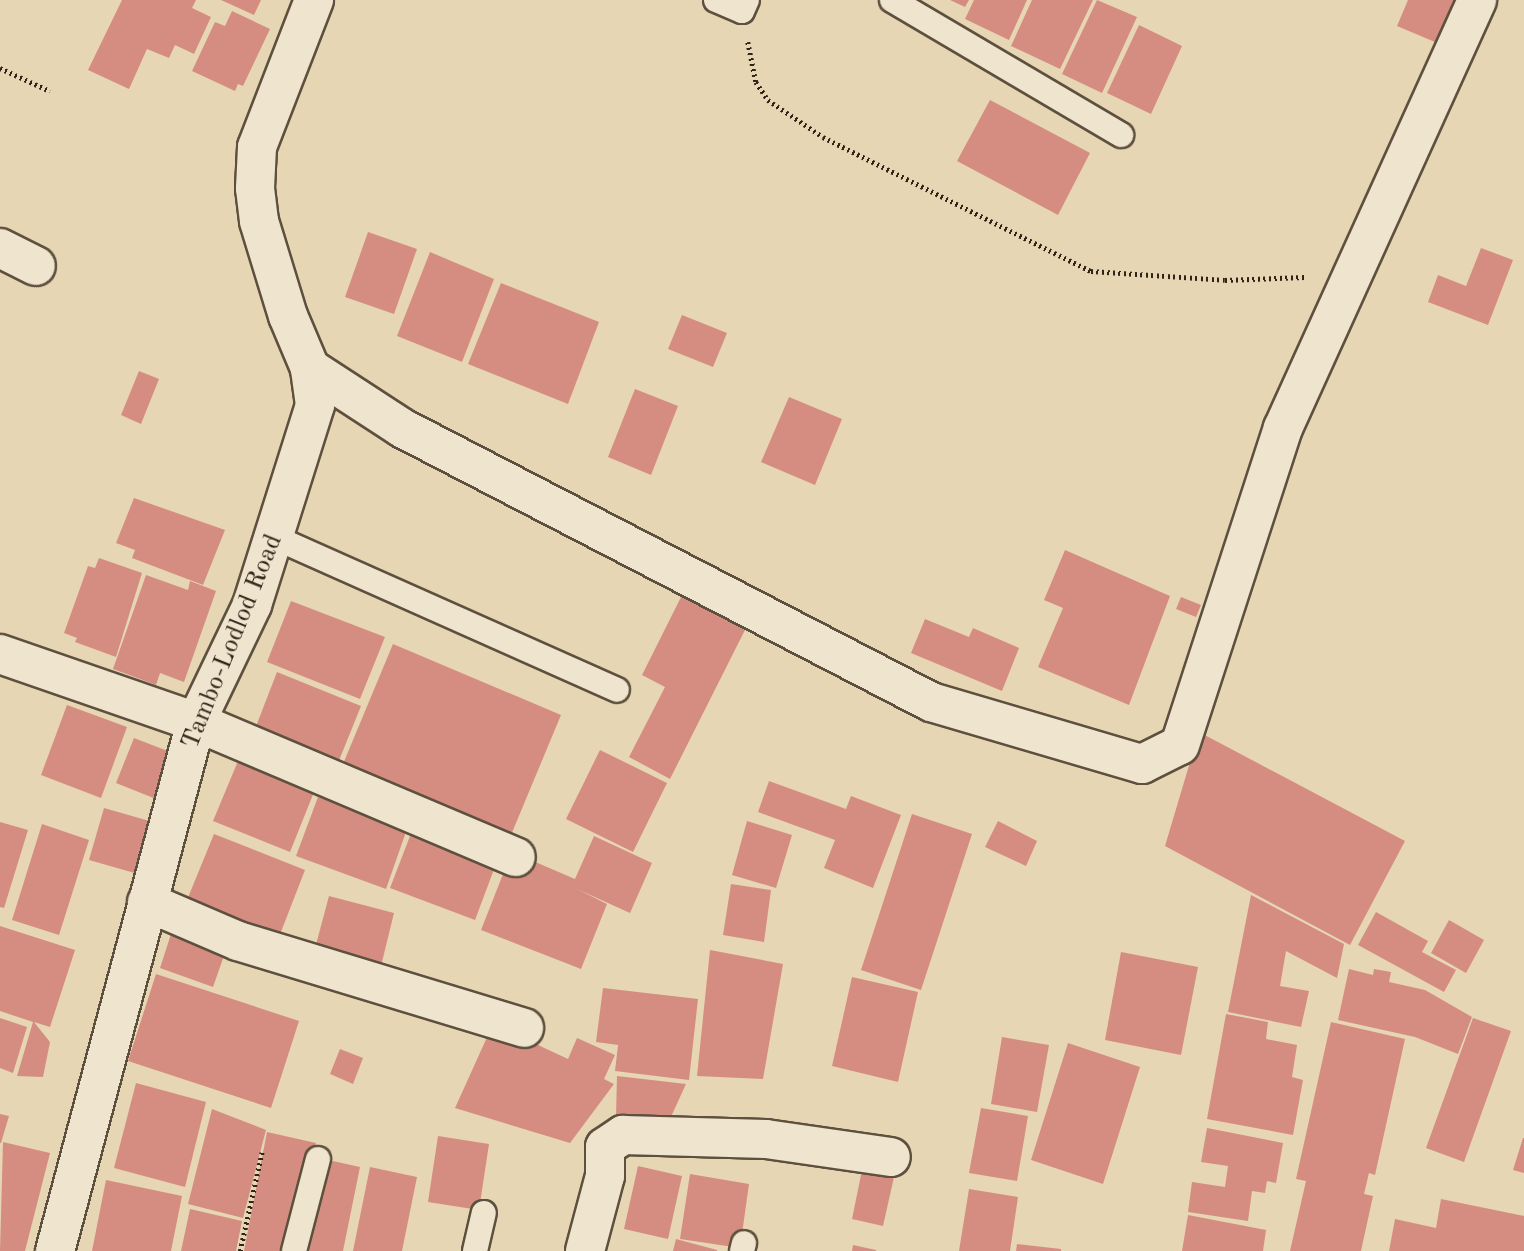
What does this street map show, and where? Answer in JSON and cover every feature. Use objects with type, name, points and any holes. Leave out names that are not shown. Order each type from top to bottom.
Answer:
[{"type":"street","name":"Tambo-Lodlod Road","points":[[55,1251],[196,722],[252,605],[276,538],[315,405],[310,368],[284,304],[259,221],[255,188],[257,147],[314,0]]},
{"type":"street","points":[[310,368],[402,428],[931,702],[1142,764],[1180,745],[1283,428],[1477,0]]},
{"type":"street","points":[[0,248],[36,266]]},
{"type":"street","points":[[0,654],[196,722],[516,857]]},
{"type":"street","points":[[146,902],[238,941],[524,1028]]},
{"type":"street","points":[[585,1251],[605,1176],[605,1147],[623,1135],[766,1139],[891,1157]]},
{"type":"lane","points":[[716,0],[744,5]]},
{"type":"lane","points":[[892,0],[1121,135]]},
{"type":"lane","points":[[276,538],[617,690]]},
{"type":"lane","points":[[294,1251],[318,1159]]},
{"type":"lane","points":[[475,1251],[484,1213]]},
{"type":"path","points":[[744,5],[756,82],[768,100],[823,137],[1091,271],[1225,280],[1352,275]]},
{"type":"path","points":[[0,68],[50,92]]},
{"type":"path","points":[[240,1251],[262,1152]]},
{"type":"building","points":[[122,0],[196,0],[192,8],[211,17],[194,54],[175,45],[169,58],[147,49],[129,89],[88,70]]},
{"type":"building","points":[[221,0],[261,0],[254,15]]},
{"type":"building","points":[[950,0],[969,0],[965,7]]},
{"type":"building","points":[[974,0],[1027,0],[1009,40],[965,19]]},
{"type":"building","points":[[1032,0],[1093,0],[1060,69],[1011,46]]},
{"type":"building","points":[[1097,0],[1137,17],[1102,93],[1062,74]]},
{"type":"building","points":[[1408,0],[1460,0],[1442,45],[1397,26]]},
{"type":"building","points":[[232,11],[270,29],[243,86],[238,84],[235,91],[192,71],[215,22],[225,26]]},
{"type":"building","points":[[1139,25],[1182,46],[1151,114],[1107,93]]},
{"type":"building","points":[[990,100],[1090,153],[1058,215],[957,161]]},
{"type":"building","points":[[368,232],[417,249],[394,314],[345,297]]},
{"type":"building","points":[[1481,248],[1513,260],[1488,325],[1428,302],[1438,275],[1466,286]]},
{"type":"building","points":[[430,252],[494,279],[462,362],[397,336]]},
{"type":"building","points":[[501,283],[599,322],[568,404],[468,364]]},
{"type":"building","points":[[682,315],[727,333],[713,367],[668,349]]},
{"type":"building","points":[[139,371],[159,379],[141,424],[121,415]]},
{"type":"building","points":[[635,389],[678,406],[651,475],[608,457]]},
{"type":"building","points":[[789,397],[842,419],[815,485],[761,462]]},
{"type":"building","points":[[134,498],[225,530],[203,585],[132,558],[135,550],[116,543]]},
{"type":"building","points":[[1065,550],[1170,596],[1129,705],[1038,667],[1063,608],[1044,600]]},
{"type":"building","points":[[99,558],[142,573],[116,657],[75,642],[77,638],[64,633],[88,566],[95,568]]},
{"type":"building","points":[[146,575],[188,590],[190,581],[216,591],[184,682],[160,673],[156,685],[113,669]]},
{"type":"building","points":[[685,589],[749,622],[670,779],[629,757],[665,687],[642,675]]},
{"type":"building","points":[[1181,597],[1201,605],[1196,617],[1176,609]]},
{"type":"building","points":[[291,601],[385,637],[360,699],[267,662]]},
{"type":"building","points":[[925,619],[969,637],[973,628],[1019,648],[1002,691],[911,653]]},
{"type":"building","points":[[393,644],[561,715],[511,835],[343,764]]},
{"type":"building","points":[[277,672],[361,706],[336,768],[253,734]]},
{"type":"building","points":[[67,705],[127,727],[101,798],[41,775]]},
{"type":"building","points":[[1199,732],[1405,841],[1350,945],[1165,846]]},
{"type":"building","points":[[134,738],[178,755],[161,801],[116,783]]},
{"type":"building","points":[[600,750],[667,783],[633,852],[566,819]]},
{"type":"building","points":[[238,761],[314,792],[290,852],[213,821]]},
{"type":"building","points":[[769,781],[846,809],[851,796],[901,815],[873,888],[824,868],[835,840],[758,812]]},
{"type":"building","points":[[318,797],[407,829],[386,889],[296,856]]},
{"type":"building","points":[[104,808],[153,822],[138,874],[89,860]]},
{"type":"building","points":[[912,814],[972,834],[921,990],[861,970]]},
{"type":"building","points":[[747,821],[792,835],[776,888],[732,875]]},
{"type":"building","points":[[998,821],[1037,841],[1026,866],[985,847]]},
{"type":"building","points":[[0,822],[28,830],[4,908],[0,907]]},
{"type":"building","points":[[415,823],[499,856],[475,920],[390,888]]},
{"type":"building","points":[[42,824],[89,840],[59,935],[12,920]]},
{"type":"building","points":[[214,834],[305,870],[279,937],[187,900]]},
{"type":"building","points":[[594,836],[652,863],[630,913],[577,889],[607,904],[581,969],[481,930],[507,864],[528,872],[533,861],[575,879]]},
{"type":"building","points":[[731,884],[771,890],[764,942],[723,935]]},
{"type":"building","points":[[1251,895],[1344,944],[1337,978],[1286,951],[1280,986],[1309,991],[1301,1027],[1228,1012]]},
{"type":"building","points":[[329,896],[394,913],[380,970],[314,952]]},
{"type":"building","points":[[1376,912],[1428,941],[1422,952],[1456,970],[1444,992],[1358,945]]},
{"type":"building","points":[[1449,920],[1484,940],[1466,973],[1431,953]]},
{"type":"building","points":[[0,926],[75,950],[50,1027],[34,1022],[50,1042],[43,1077],[17,1076],[33,1022],[0,1011]]},
{"type":"building","points":[[172,931],[226,950],[213,987],[160,968]]},
{"type":"building","points":[[710,950],[783,964],[763,1079],[697,1076]]},
{"type":"building","points":[[1121,952],[1198,967],[1181,1055],[1105,1040]]},
{"type":"building","points":[[1349,969],[1373,975],[1374,969],[1391,972],[1389,982],[1425,990],[1472,1017],[1458,1054],[1415,1037],[1338,1020]]},
{"type":"building","points":[[156,974],[299,1021],[271,1108],[128,1061]]},
{"type":"building","points":[[852,977],[918,992],[898,1082],[832,1066]]},
{"type":"building","points":[[603,988],[698,999],[689,1080],[615,1071],[618,1045],[596,1042]]},
{"type":"building","points":[[1226,1014],[1268,1022],[1266,1039],[1297,1045],[1292,1077],[1303,1080],[1293,1135],[1207,1119]]},
{"type":"building","points":[[0,1018],[27,1027],[13,1073],[0,1068]]},
{"type":"building","points":[[1473,1018],[1511,1031],[1464,1162],[1426,1148]]},
{"type":"building","points":[[1331,1022],[1405,1039],[1375,1175],[1369,1173],[1364,1194],[1373,1196],[1361,1251],[1290,1251],[1306,1181],[1296,1179]]},
{"type":"building","points":[[493,1024],[568,1059],[577,1038],[615,1055],[604,1079],[614,1084],[570,1143],[455,1108]]},
{"type":"building","points":[[1002,1037],[1049,1045],[1037,1112],[991,1104]]},
{"type":"building","points":[[1068,1043],[1140,1067],[1103,1184],[1031,1160]]},
{"type":"building","points":[[340,1049],[363,1058],[353,1084],[330,1074]]},
{"type":"building","points":[[617,1076],[686,1084],[670,1119],[616,1117]]},
{"type":"building","points":[[136,1083],[206,1102],[185,1187],[114,1168]]},
{"type":"building","points":[[981,1108],[1028,1116],[1017,1181],[969,1173]]},
{"type":"building","points":[[212,1109],[266,1130],[243,1218],[188,1204]]},
{"type":"building","points":[[0,1114],[9,1116],[1,1143],[0,1143]]},
{"type":"building","points":[[1207,1128],[1283,1143],[1276,1183],[1267,1181],[1265,1193],[1252,1191],[1248,1221],[1188,1212],[1192,1182],[1225,1187],[1228,1166],[1201,1162]]},
{"type":"building","points":[[267,1132],[316,1143],[286,1251],[244,1251]]},
{"type":"building","points":[[438,1136],[489,1144],[479,1210],[428,1202]]},
{"type":"building","points":[[1524,1138],[1524,1173],[1513,1170]]},
{"type":"building","points":[[3,1142],[50,1153],[25,1251],[0,1251]]},
{"type":"building","points":[[319,1158],[360,1167],[343,1251],[300,1251]]},
{"type":"building","points":[[638,1166],[682,1176],[668,1239],[624,1229]]},
{"type":"building","points":[[370,1167],[417,1177],[402,1251],[353,1251]]},
{"type":"building","points":[[862,1170],[894,1177],[883,1226],[852,1219]]},
{"type":"building","points":[[690,1174],[749,1184],[740,1248],[680,1239]]},
{"type":"building","points":[[106,1180],[182,1196],[171,1251],[92,1251]]},
{"type":"building","points":[[969,1189],[1018,1197],[1010,1251],[959,1251]]},
{"type":"building","points":[[1441,1199],[1524,1216],[1524,1251],[1389,1251],[1395,1219],[1436,1228]]},
{"type":"building","points":[[190,1209],[242,1221],[236,1251],[181,1251]]},
{"type":"building","points":[[1188,1215],[1266,1230],[1263,1251],[1182,1251]]},
{"type":"building","points":[[676,1239],[717,1250],[717,1251],[673,1251]]},
{"type":"building","points":[[1017,1244],[1061,1249],[1061,1251],[1016,1251]]},
{"type":"building","points":[[853,1245],[876,1250],[876,1251],[852,1251]]}]
